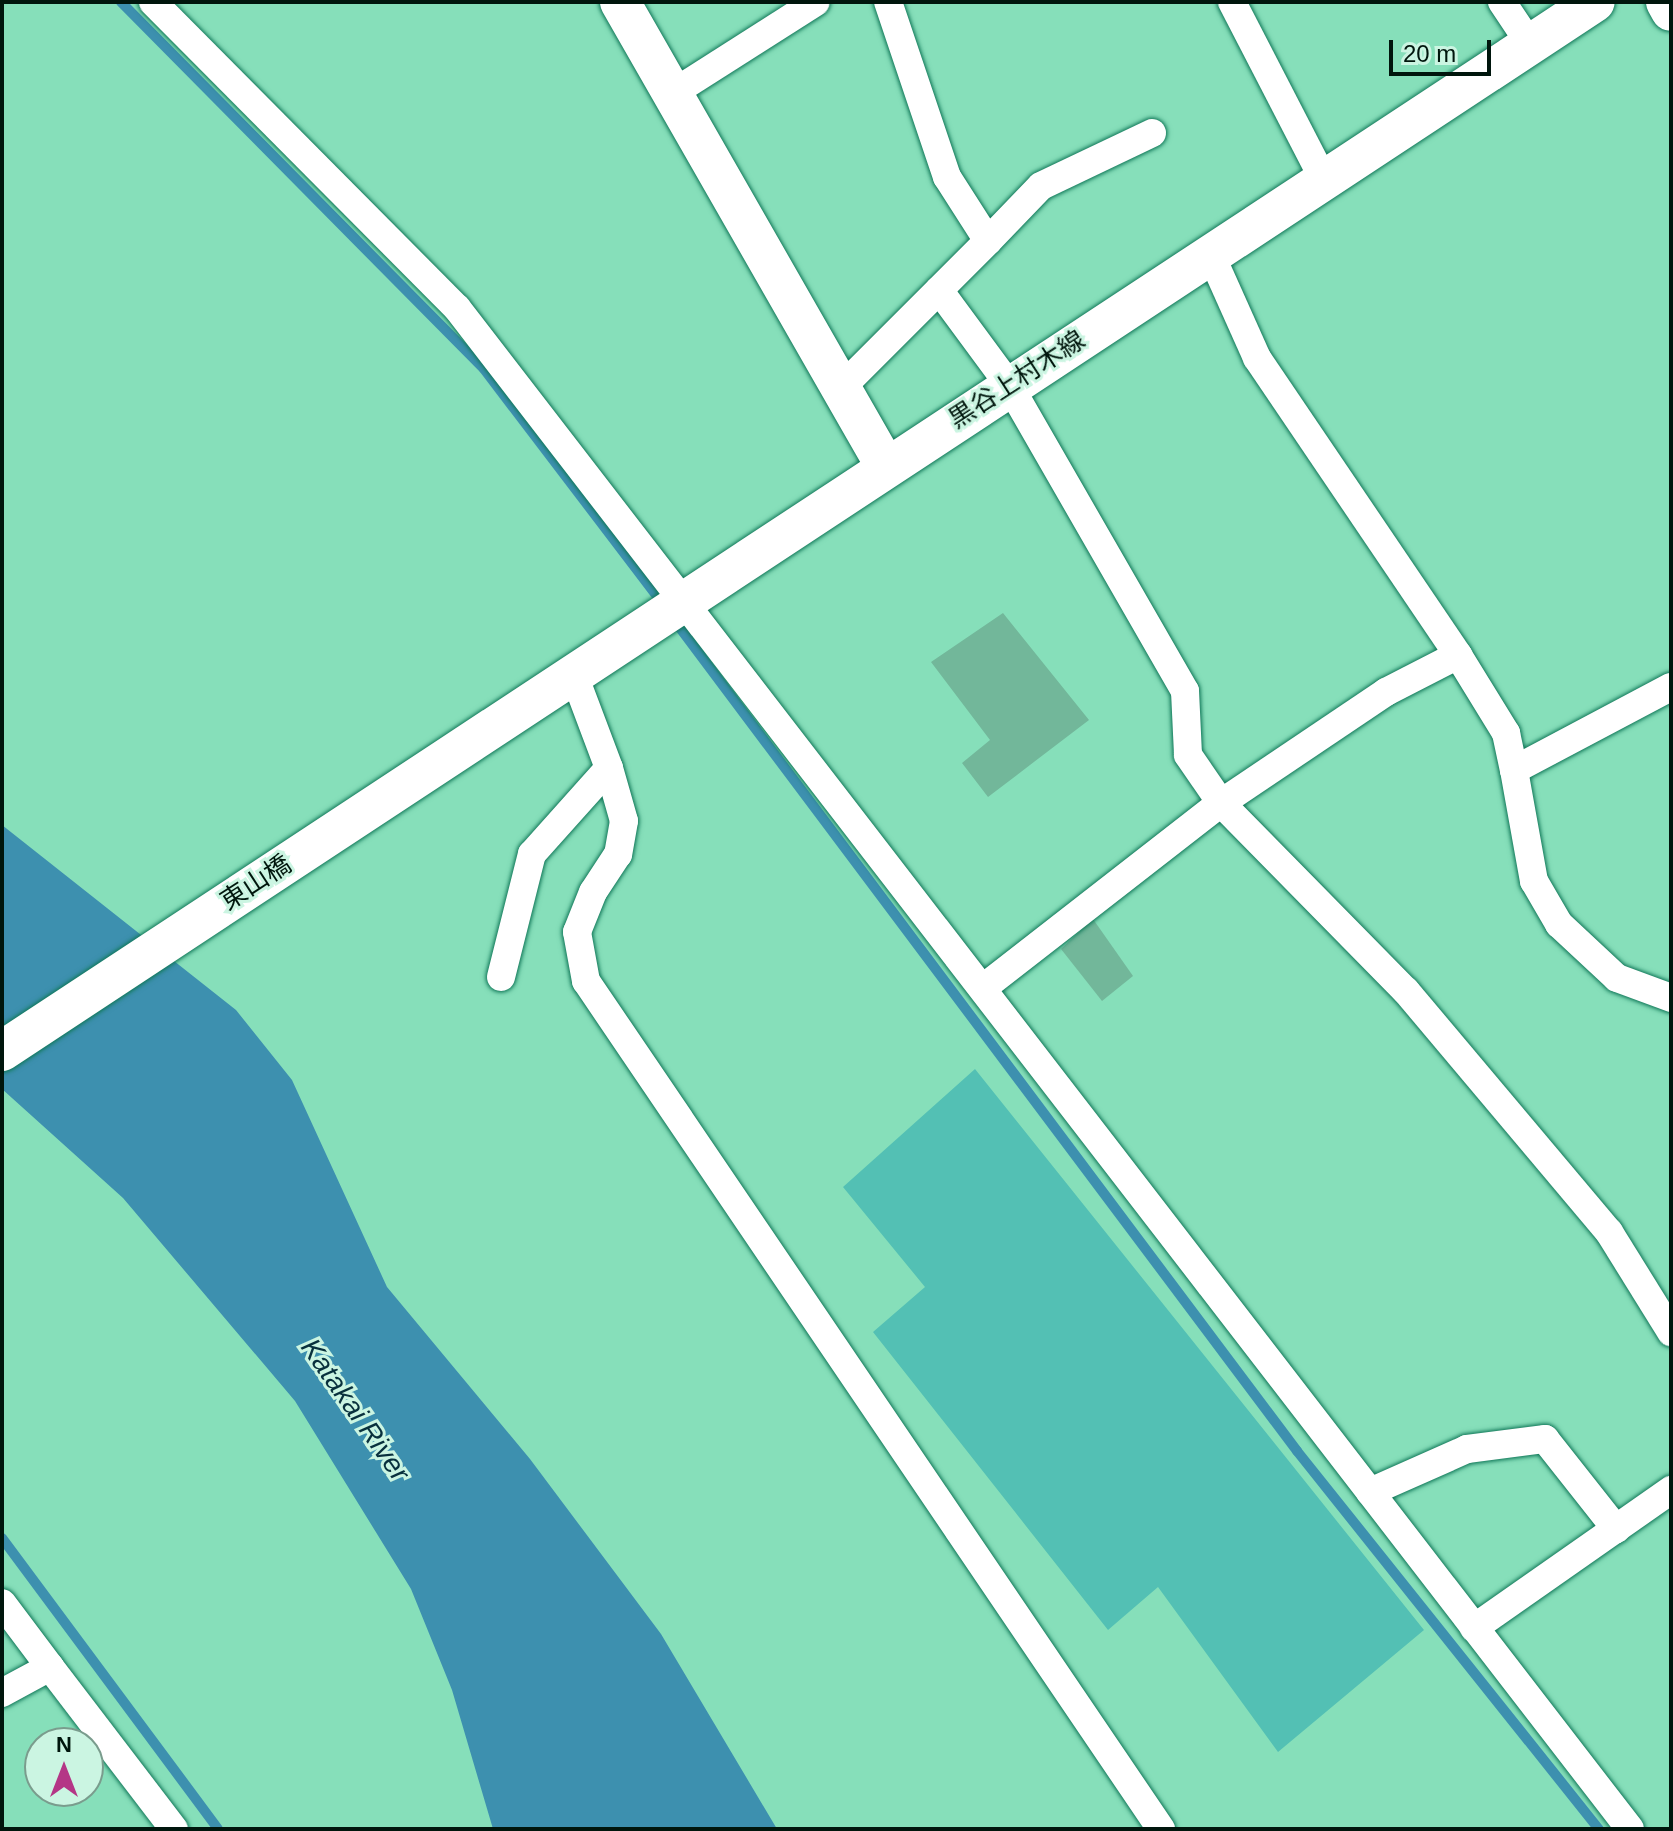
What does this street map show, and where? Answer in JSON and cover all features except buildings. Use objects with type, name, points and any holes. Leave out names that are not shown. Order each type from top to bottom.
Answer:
[{"type":"main road","points":[[620,2],[844,385],[885,465]]},
{"type":"main road","name":"黒谷上村木線","points":[[688,604],[885,465],[1595,2]]},
{"type":"main road","points":[[1666,2],[1671,11]]},
{"type":"main road","name":"東山橋","points":[[2,1051],[509,715],[688,604]]},
{"type":"street","points":[[153,2],[457,308],[1630,1829]]},
{"type":"street","points":[[673,93],[816,2]]},
{"type":"street","points":[[888,2],[947,177],[988,241]]},
{"type":"street","points":[[1232,2],[1323,178]]},
{"type":"street","points":[[1502,2],[1530,44]]},
{"type":"street","points":[[844,385],[1041,186],[1152,133]]},
{"type":"street","points":[[1211,255],[1257,358],[1458,655],[1506,733],[1534,881],[1559,924],[1617,978],[1671,998]]},
{"type":"street","points":[[939,290],[1009,385],[1185,691],[1188,755],[1221,803],[1406,991],[1609,1232],[1671,1332]]},
{"type":"street","points":[[983,988],[1221,803],[1386,692],[1458,655]]},
{"type":"street","points":[[574,675],[609,768],[624,821],[618,854],[593,892],[577,932],[586,981],[1161,1829]]},
{"type":"street","points":[[1514,770],[1671,687]]},
{"type":"street","points":[[501,977],[532,854],[609,768]]},
{"type":"street","points":[[1370,1492],[1467,1449],[1545,1439],[1616,1529]]},
{"type":"street","points":[[1474,1628],[1671,1490]]},
{"type":"street","points":[[2,1603],[174,1829]]},
{"type":"street","points":[[2,1693],[50,1667]]},
{"type":"green space","points":[[1003,613],[1089,720],[988,797],[962,763],[990,740],[931,662]]},
{"type":"green space","points":[[1093,919],[1133,976],[1102,1001],[1061,949]]},
{"type":"water","name":"Katakai River","points":[[2,825],[236,1010],[292,1080],[387,1287],[530,1459],[661,1634],[777,1829],[493,1829],[452,1690],[411,1589],[295,1401],[123,1198],[2,1089]]},
{"type":"waterway","points":[[121,2],[484,369],[665,607]]},
{"type":"waterway","points":[[674,620],[1297,1451],[1599,1829]]},
{"type":"waterway","points":[[2,1538],[218,1829]]}]
